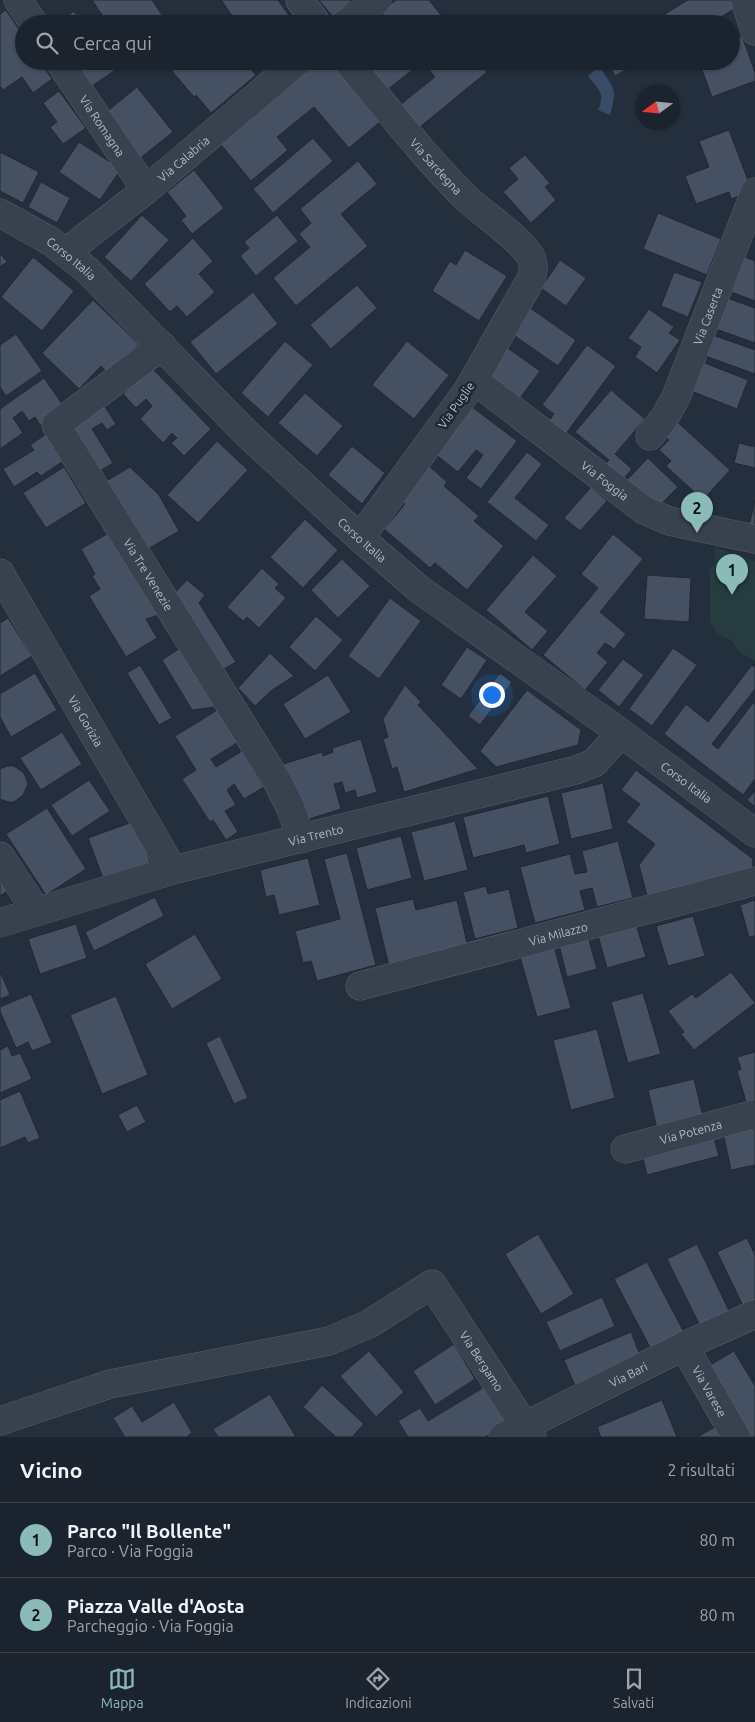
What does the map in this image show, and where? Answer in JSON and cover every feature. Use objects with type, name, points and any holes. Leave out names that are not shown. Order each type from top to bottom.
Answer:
[{"type":"street","points":[[18,0],[28,15]]},
{"type":"street","points":[[300,0],[311,15]]},
{"type":"street","points":[[357,15],[377,0]]},
{"type":"street","points":[[745,0],[755,31]]},
{"type":"street","name":"Via Romagna","points":[[65,70],[146,190]]},
{"type":"street","name":"Via Calabria","points":[[66,252],[146,190],[287,70]]},
{"type":"street","name":"Via Sardegna","points":[[355,70],[448,179],[481,212],[522,246],[533,262]]},
{"type":"street","name":"Via Caserta","points":[[650,436],[665,417],[676,398],[755,192]]},
{"type":"street","name":"Corso Italia","points":[[0,213],[66,252],[95,277],[246,434],[419,589],[621,733],[755,833]]},
{"type":"street","name":"Via Puglie","points":[[360,538],[474,380],[531,279],[534,268],[533,262]]},
{"type":"street","name":"Via Tre Venezie","points":[[162,346],[56,425],[277,780],[291,809],[301,838]]},
{"type":"street","name":"Via Foggia","points":[[474,380],[644,510],[669,521],[755,539]]},
{"type":"street","name":"Via Gorizia","points":[[0,572],[172,870]]},
{"type":"street","name":"Via Trento","points":[[0,923],[172,870],[576,770],[594,763],[621,733]]},
{"type":"street","points":[[0,856],[38,912]]},
{"type":"street","name":"Via Milazzo","points":[[360,986],[755,881]]},
{"type":"street","name":"Via Potenza","points":[[625,1149],[755,1114]]},
{"type":"street","name":"Via Bergamo","points":[[0,1422],[110,1384],[330,1341],[369,1324],[432,1284],[520,1433]]},
{"type":"street","name":"Via Bari","points":[[520,1433],[684,1346],[755,1314]]},
{"type":"street","name":"Via Varese","points":[[684,1346],[736,1437]]},
{"type":"green space","points":[[715,548],[755,561],[755,660],[739,652],[732,641],[717,634],[710,621],[710,570],[715,563]]},
{"type":"water","points":[[595,70],[602,70],[608,80],[614,94],[610,115],[598,110],[601,95],[588,76]]},
{"type":"building","points":[[92,0],[152,0],[162,15],[102,15]]},
{"type":"building","points":[[221,0],[278,0],[289,15],[232,15]]},
{"type":"building","points":[[319,0],[352,0],[335,15],[331,15]]},
{"type":"building","points":[[396,0],[429,0],[441,15],[384,15],[381,12]]},
{"type":"building","points":[[688,0],[732,0],[737,7],[724,15],[665,14]]},
{"type":"building","points":[[6,10],[15,24],[15,70],[46,70],[52,79],[33,93],[22,77],[3,90],[0,86],[0,14]]},
{"type":"building","points":[[74,11],[76,15],[68,15]]},
{"type":"building","points":[[742,36],[755,72],[755,81],[712,97],[702,70],[740,70],[740,37]]},
{"type":"building","points":[[72,70],[113,70],[114,71],[86,90]]},
{"type":"building","points":[[252,70],[256,75],[211,113],[196,95],[194,97],[172,71]]},
{"type":"building","points":[[303,70],[338,70],[381,121],[349,148],[314,107],[277,137],[288,150],[251,181],[218,141]]},
{"type":"building","points":[[369,70],[412,70],[386,91]]},
{"type":"building","points":[[485,70],[487,72],[415,131],[396,108],[435,77],[430,71]]},
{"type":"building","points":[[611,70],[625,70],[615,76]]},
{"type":"building","points":[[137,87],[173,132],[139,159],[104,114]]},
{"type":"building","points":[[59,91],[86,128],[63,144],[50,127],[57,122],[43,103]]},
{"type":"building","points":[[729,130],[752,191],[731,199],[729,192],[696,204],[685,176],[709,167],[699,141]]},
{"type":"building","points":[[313,138],[333,161],[273,213],[253,189]]},
{"type":"building","points":[[79,142],[121,169],[100,200],[59,172]]},
{"type":"building","points":[[0,152],[39,172],[23,203],[0,191]]},
{"type":"building","points":[[525,155],[550,183],[545,187],[556,200],[531,223],[503,192],[518,179],[509,168]]},
{"type":"building","points":[[358,161],[377,184],[341,214],[368,246],[296,306],[273,278],[310,247],[299,234],[311,223],[300,209]]},
{"type":"building","points":[[194,170],[224,208],[192,234],[181,220],[186,216],[167,192]]},
{"type":"building","points":[[41,182],[70,198],[57,223],[28,207]]},
{"type":"building","points":[[658,213],[721,239],[707,275],[643,249]]},
{"type":"building","points":[[142,215],[169,240],[131,281],[104,257]]},
{"type":"building","points":[[277,215],[298,241],[256,276],[240,256],[249,248],[244,242]]},
{"type":"building","points":[[193,238],[213,261],[199,274],[215,292],[187,317],[177,306],[170,312],[144,284]]},
{"type":"building","points":[[465,250],[507,276],[479,321],[432,291],[450,261],[456,265]]},
{"type":"building","points":[[0,253],[7,262],[0,267]]},
{"type":"building","points":[[740,255],[755,261],[755,301],[726,290]]},
{"type":"building","points":[[33,257],[74,291],[42,331],[1,297]]},
{"type":"building","points":[[560,260],[586,278],[566,306],[541,288]]},
{"type":"building","points":[[674,272],[702,282],[688,317],[661,306]]},
{"type":"building","points":[[357,285],[377,308],[331,349],[310,325]]},
{"type":"building","points":[[253,292],[278,324],[216,374],[190,342]]},
{"type":"building","points":[[724,297],[755,308],[755,343],[713,328]]},
{"type":"building","points":[[93,300],[139,344],[109,375],[101,366],[79,389],[42,353]]},
{"type":"building","points":[[530,308],[576,340],[558,366],[512,334]]},
{"type":"building","points":[[649,309],[674,327],[669,333],[680,340],[657,373],[635,357],[641,347],[628,338]]},
{"type":"building","points":[[707,333],[755,350],[755,374],[700,354]]},
{"type":"building","points":[[16,334],[42,371],[6,396],[0,387],[0,345]]},
{"type":"building","points":[[285,341],[313,365],[268,417],[241,393]]},
{"type":"building","points":[[407,341],[449,375],[414,419],[372,385]]},
{"type":"building","points":[[587,345],[616,366],[562,439],[545,426],[554,414],[542,405]]},
{"type":"building","points":[[505,346],[540,371],[516,404],[482,380]]},
{"type":"building","points":[[697,360],[748,380],[737,409],[686,389]]},
{"type":"building","points":[[151,367],[211,429],[184,456],[171,443],[177,438],[172,433],[163,443],[140,419],[152,406],[146,399],[136,408],[123,394]]},
{"type":"building","points":[[44,378],[65,408],[40,425],[35,417],[29,421],[22,411],[13,418],[23,433],[0,449],[0,409]]},
{"type":"building","points":[[611,390],[645,419],[615,454],[632,469],[618,485],[600,470],[609,460],[575,432]]},
{"type":"building","points":[[305,393],[343,426],[317,456],[278,423]]},
{"type":"building","points":[[104,405],[116,424],[107,430],[102,423],[92,429],[113,463],[95,474],[67,428]]},
{"type":"building","points":[[471,406],[517,441],[481,489],[466,478],[483,455],[476,450],[458,472],[435,454]]},
{"type":"building","points":[[675,420],[730,470],[703,500],[666,466],[671,461],[659,450],[669,440],[662,434]]},
{"type":"building","points":[[49,432],[66,459],[41,476],[37,472],[14,487],[3,469],[34,450],[30,445]]},
{"type":"building","points":[[217,441],[248,470],[198,523],[167,495]]},
{"type":"building","points":[[739,443],[755,447],[755,468],[734,463]]},
{"type":"building","points":[[352,446],[385,473],[362,504],[328,475]]},
{"type":"building","points":[[527,452],[542,464],[515,498],[549,525],[536,541],[487,502]]},
{"type":"building","points":[[648,458],[678,487],[652,513],[623,484]]},
{"type":"building","points":[[429,466],[447,482],[444,486],[479,516],[474,521],[504,546],[467,590],[435,563],[430,568],[384,529],[405,504],[400,500]]},
{"type":"building","points":[[64,467],[86,503],[46,528],[23,493]]},
{"type":"building","points":[[130,467],[159,495],[179,531],[141,553],[101,484]]},
{"type":"building","points":[[591,487],[607,501],[580,531],[564,518]]},
{"type":"building","points":[[755,500],[755,532],[748,530]]},
{"type":"building","points":[[305,519],[338,550],[303,588],[270,557]]},
{"type":"building","points":[[112,531],[159,615],[146,619],[157,638],[126,657],[89,596],[100,589],[92,576],[95,574],[81,549]]},
{"type":"building","points":[[613,534],[643,559],[600,612],[626,634],[614,649],[605,643],[597,653],[608,662],[585,690],[543,655],[598,588],[581,574]]},
{"type":"building","points":[[533,555],[557,576],[525,612],[548,631],[532,650],[486,610]]},
{"type":"building","points":[[342,559],[370,586],[338,618],[311,590]]},
{"type":"building","points":[[262,568],[279,584],[275,588],[286,598],[259,628],[247,617],[243,621],[227,607]]},
{"type":"building","points":[[647,575],[691,578],[689,622],[644,619]]},
{"type":"building","points":[[187,580],[205,595],[199,603],[236,662],[219,672],[171,597]]},
{"type":"building","points":[[390,598],[421,621],[379,679],[348,656]]},
{"type":"building","points":[[316,616],[343,640],[315,671],[289,647]]},
{"type":"building","points":[[8,618],[32,656],[0,676],[0,623]]},
{"type":"building","points":[[467,647],[487,660],[461,699],[441,685]]},
{"type":"building","points":[[673,648],[697,665],[652,726],[629,709]]},
{"type":"building","points":[[179,649],[215,707],[192,710],[162,660]]},
{"type":"building","points":[[270,653],[294,676],[272,690],[255,706],[238,688]]},
{"type":"building","points":[[623,659],[644,675],[619,707],[598,690]]},
{"type":"building","points":[[140,665],[172,718],[159,725],[127,673]]},
{"type":"building","points":[[752,665],[755,668],[755,689],[712,744],[718,749],[753,703],[755,704],[755,779],[743,795],[664,734],[686,704],[708,722]]},
{"type":"building","points":[[35,673],[57,710],[11,737],[0,717],[0,694]]},
{"type":"building","points":[[500,673],[512,682],[480,725],[468,716]]},
{"type":"building","points":[[328,675],[351,712],[305,739],[283,704]]},
{"type":"building","points":[[405,685],[421,702],[418,705],[478,769],[404,792],[397,767],[392,769],[383,739],[388,737],[383,719]]},
{"type":"building","points":[[527,690],[581,730],[578,745],[496,767],[480,751]]},
{"type":"building","points":[[219,709],[240,741],[211,759],[216,767],[242,751],[264,787],[244,799],[234,784],[227,790],[236,805],[225,811],[238,832],[226,840],[213,820],[210,822],[182,779],[196,770],[175,736]]},
{"type":"building","points":[[62,732],[82,764],[41,790],[20,758]]},
{"type":"building","points":[[361,739],[377,792],[357,798],[355,790],[345,793],[342,782],[334,784],[341,809],[303,821],[280,765],[322,752],[323,756],[333,752],[332,748]]},
{"type":"building","points":[[14,766],[24,773],[28,784],[23,795],[14,802],[0,799],[0,769]]},
{"type":"building","points":[[636,770],[753,859],[752,875],[647,896],[639,865],[655,844],[626,822],[640,804],[621,790]]},
{"type":"building","points":[[89,780],[110,811],[72,836],[51,805]]},
{"type":"building","points":[[603,783],[613,829],[571,839],[561,793]]},
{"type":"building","points":[[755,791],[755,807],[747,800]]},
{"type":"building","points":[[548,796],[560,844],[526,853],[524,845],[473,858],[463,817]]},
{"type":"building","points":[[47,808],[86,869],[46,895],[6,834]]},
{"type":"building","points":[[135,821],[151,864],[104,881],[88,838]]},
{"type":"building","points":[[455,821],[468,870],[424,881],[411,832]]},
{"type":"building","points":[[401,836],[412,878],[367,890],[356,848]]},
{"type":"building","points":[[618,841],[633,898],[597,907],[592,888],[580,891],[585,910],[535,923],[520,867],[570,854],[575,874],[587,872],[582,851]]},
{"type":"building","points":[[347,853],[376,965],[317,981],[311,961],[303,963],[295,931],[340,919],[324,859]]},
{"type":"building","points":[[308,858],[320,905],[279,915],[274,895],[266,897],[260,870]]},
{"type":"building","points":[[0,874],[10,889],[0,896]]},
{"type":"building","points":[[486,886],[488,894],[509,889],[518,928],[475,939],[463,892]]},
{"type":"building","points":[[155,897],[164,916],[94,951],[85,932]]},
{"type":"building","points":[[413,899],[416,910],[457,900],[468,947],[389,966],[375,908]]},
{"type":"building","points":[[755,900],[755,936],[749,937],[740,905]]},
{"type":"building","points":[[693,916],[705,956],[668,966],[656,926]]},
{"type":"building","points":[[635,921],[646,957],[607,968],[597,932]]},
{"type":"building","points":[[76,924],[87,958],[40,974],[28,939]]},
{"type":"building","points":[[587,933],[597,969],[567,977],[558,941]]},
{"type":"building","points":[[195,934],[222,979],[172,1009],[145,964]]},
{"type":"building","points":[[553,943],[571,1008],[537,1017],[519,953]]},
{"type":"building","points":[[0,971],[10,995],[0,999]]},
{"type":"building","points":[[731,972],[755,1003],[694,1050],[681,1034],[684,1032],[668,1011],[692,994],[696,998]]},
{"type":"building","points":[[643,993],[661,1054],[628,1063],[611,1002]]},
{"type":"building","points":[[31,994],[52,1043],[32,1051],[28,1042],[16,1048],[0,1011],[0,1007]]},
{"type":"building","points":[[116,996],[148,1075],[102,1094],[70,1015]]},
{"type":"building","points":[[597,1029],[615,1098],[571,1110],[553,1040]]},
{"type":"building","points":[[220,1036],[248,1098],[234,1104],[206,1043]]},
{"type":"building","points":[[8,1046],[12,1056],[20,1053],[32,1079],[0,1093],[0,1050]]},
{"type":"building","points":[[755,1052],[755,1102],[747,1105],[737,1071],[741,1069],[737,1057]]},
{"type":"building","points":[[694,1079],[704,1121],[658,1133],[648,1090]]},
{"type":"building","points":[[20,1091],[40,1138],[28,1143],[25,1137],[0,1148],[0,1100]]},
{"type":"building","points":[[137,1105],[146,1122],[127,1132],[118,1115]]},
{"type":"building","points":[[755,1125],[755,1165],[731,1170],[723,1132]]},
{"type":"building","points":[[713,1135],[719,1156],[647,1175],[642,1154]]},
{"type":"building","points":[[538,1234],[574,1294],[541,1314],[505,1254]]},
{"type":"building","points":[[747,1238],[755,1255],[755,1310],[747,1314],[717,1252]]},
{"type":"building","points":[[697,1244],[731,1315],[702,1330],[667,1259]]},
{"type":"building","points":[[647,1262],[686,1336],[653,1353],[614,1279]]},
{"type":"building","points":[[602,1297],[615,1326],[560,1351],[546,1322]]},
{"type":"building","points":[[631,1332],[642,1360],[576,1388],[564,1360]]},
{"type":"building","points":[[454,1344],[475,1379],[435,1405],[413,1371]]},
{"type":"building","points":[[369,1351],[404,1392],[376,1417],[340,1376]]},
{"type":"building","points":[[734,1351],[755,1386],[755,1437],[749,1437],[707,1367]]},
{"type":"building","points":[[322,1385],[364,1424],[352,1437],[336,1437],[303,1407]]},
{"type":"building","points":[[486,1386],[509,1422],[485,1437],[408,1437],[398,1421],[420,1408],[428,1421]]},
{"type":"building","points":[[270,1394],[296,1437],[218,1437],[213,1429]]},
{"type":"building","points":[[662,1400],[677,1437],[601,1437],[597,1427]]},
{"type":"building","points":[[174,1402],[192,1433],[186,1437],[125,1437],[113,1418],[132,1406],[142,1422]]},
{"type":"building","points":[[715,1427],[721,1437],[697,1437]]},
{"type":"place","name":"Piazza Valle d'Aosta","points":[[697,533]]},
{"type":"place","name":"Parco \"Il Bollente\"","points":[[732,595]]}]
